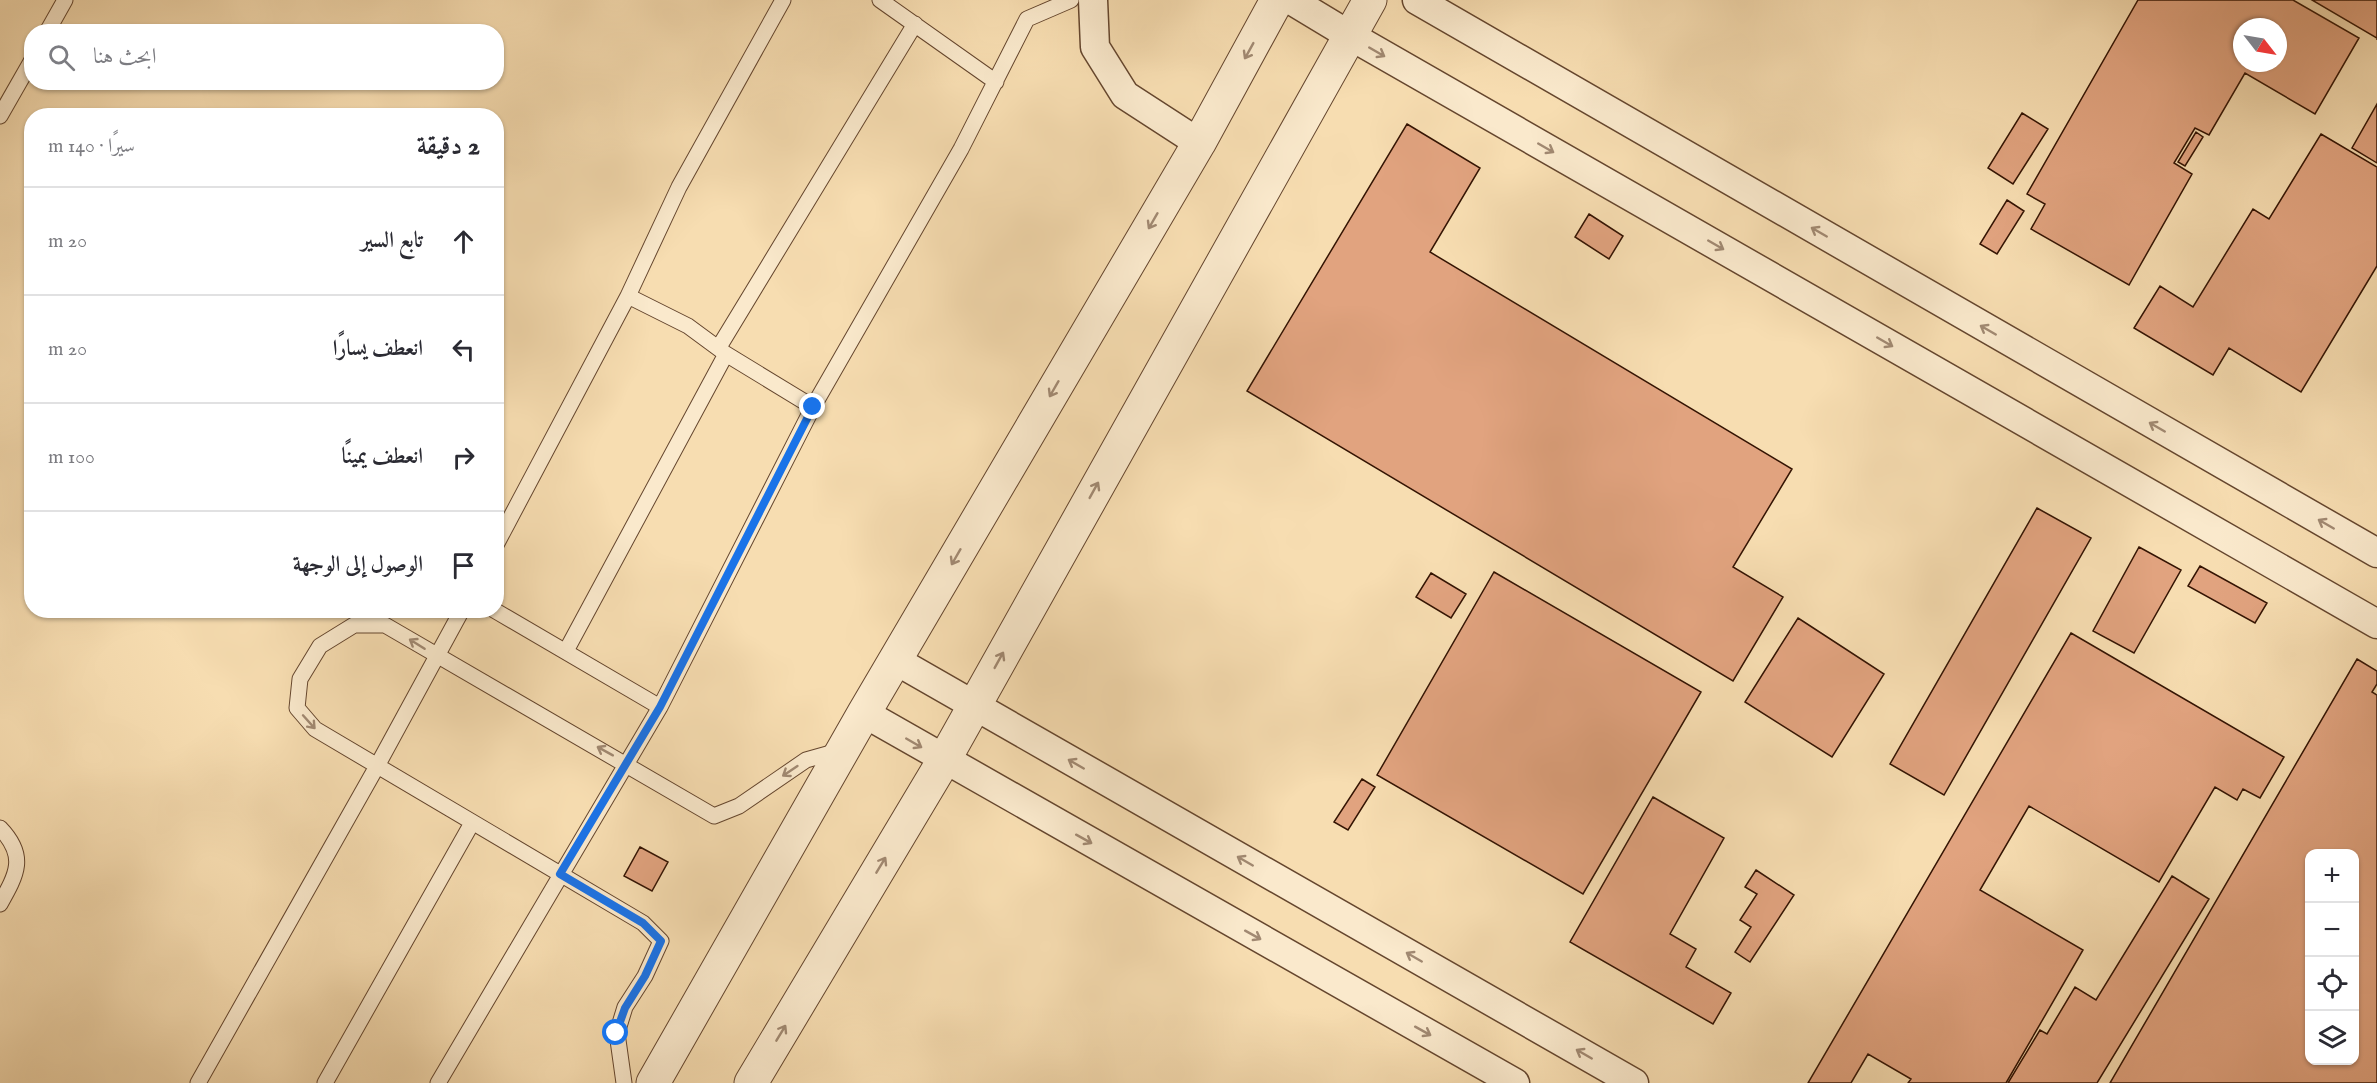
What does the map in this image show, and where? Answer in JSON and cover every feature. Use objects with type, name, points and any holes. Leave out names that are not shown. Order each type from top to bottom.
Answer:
[{"type":"street","points":[[1093,0],[1095,46],[1125,95],[1199,143]]},
{"type":"street","points":[[653,1083],[864,713],[1199,143],[1277,0]]},
{"type":"street","points":[[1291,0],[2377,624]]},
{"type":"street","points":[[751,1083],[944,760],[1370,0]]},
{"type":"street","points":[[1416,0],[2377,553]]},
{"type":"street","points":[[895,660],[1634,1083]]},
{"type":"street","points":[[864,713],[1515,1083]]},
{"type":"lane","points":[[52,24],[65,0]]},
{"type":"lane","points":[[504,530],[628,296],[679,187],[783,0]]},
{"type":"lane","points":[[880,0],[996,82]]},
{"type":"lane","points":[[438,1083],[660,707],[813,407],[961,149],[1027,19],[1071,0]]},
{"type":"lane","points":[[566,651],[722,350],[915,24]]},
{"type":"lane","points":[[0,116],[24,74]]},
{"type":"lane","points":[[628,296],[688,326],[813,407]]},
{"type":"lane","points":[[504,616],[660,707]]},
{"type":"lane","points":[[198,1083],[376,768],[457,618]]},
{"type":"lane","points":[[624,1083],[616,1033],[625,1008],[645,976],[661,941],[643,923],[376,768],[315,729],[297,708],[300,679],[320,646],[354,625],[385,625],[714,816],[738,806],[806,760],[844,750]]},
{"type":"lane","points":[[324,1083],[472,824]]},
{"type":"lane","points":[[0,828],[12,840],[18,859],[14,880],[0,904]]},
{"type":"building","points":[[2138,0],[2293,0],[2359,38],[2315,114],[2245,73],[2209,135],[2195,128],[2174,163],[2192,174],[2129,285],[2031,229],[2045,204],[2027,194]]},
{"type":"building","points":[[2312,0],[2377,0],[2377,38]]},
{"type":"building","points":[[2377,104],[2377,163],[2352,148]]},
{"type":"building","points":[[2022,113],[2048,129],[2013,184],[1988,168]]},
{"type":"building","points":[[1407,124],[1480,168],[1430,252],[1792,469],[1733,567],[1783,597],[1733,681],[1247,391]]},
{"type":"building","points":[[2196,132],[2203,137],[2185,166],[2178,162]]},
{"type":"building","points":[[2321,134],[2377,167],[2377,266],[2301,392],[2229,348],[2213,375],[2134,328],[2160,286],[2193,307],[2253,209],[2269,219]]},
{"type":"building","points":[[2007,200],[2024,211],[1997,254],[1980,244]]},
{"type":"building","points":[[1589,214],[1623,236],[1609,259],[1575,237]]},
{"type":"building","points":[[2037,508],[2091,538],[1944,795],[1890,764]]},
{"type":"building","points":[[2139,547],[2181,570],[2134,653],[2093,631]]},
{"type":"building","points":[[2200,566],[2267,603],[2255,623],[2188,586]]},
{"type":"building","points":[[1494,572],[1701,692],[1583,894],[1377,775]]},
{"type":"building","points":[[1431,573],[1466,594],[1451,618],[1416,597]]},
{"type":"building","points":[[1798,618],[1884,674],[1832,757],[1745,702]]},
{"type":"building","points":[[2071,633],[2284,757],[2260,798],[2243,789],[2237,800],[2215,787],[2159,882],[2029,806],[1980,890],[2083,950],[2006,1083],[1908,1083],[1911,1079],[1868,1054],[1851,1083],[1808,1083]]},
{"type":"building","points":[[2357,659],[2377,671],[2377,684],[2372,692],[2377,695],[2377,1083],[2110,1083]]},
{"type":"building","points":[[1362,779],[1375,787],[1348,830],[1334,822]]},
{"type":"building","points":[[1653,797],[1724,838],[1670,934],[1696,949],[1686,967],[1731,993],[1713,1024],[1570,942]]},
{"type":"building","points":[[640,847],[668,862],[652,891],[624,876]]},
{"type":"building","points":[[1756,870],[1794,895],[1750,962],[1735,952],[1751,927],[1740,920],[1757,894],[1745,887]]},
{"type":"building","points":[[2172,876],[2209,899],[2097,1083],[2008,1083],[2040,1030],[2047,1034],[2075,987],[2096,1000]]},
{"type":"route","points":[[616,1033],[625,1008],[645,976],[661,941],[643,923],[560,874],[660,707],[813,407]]}]
